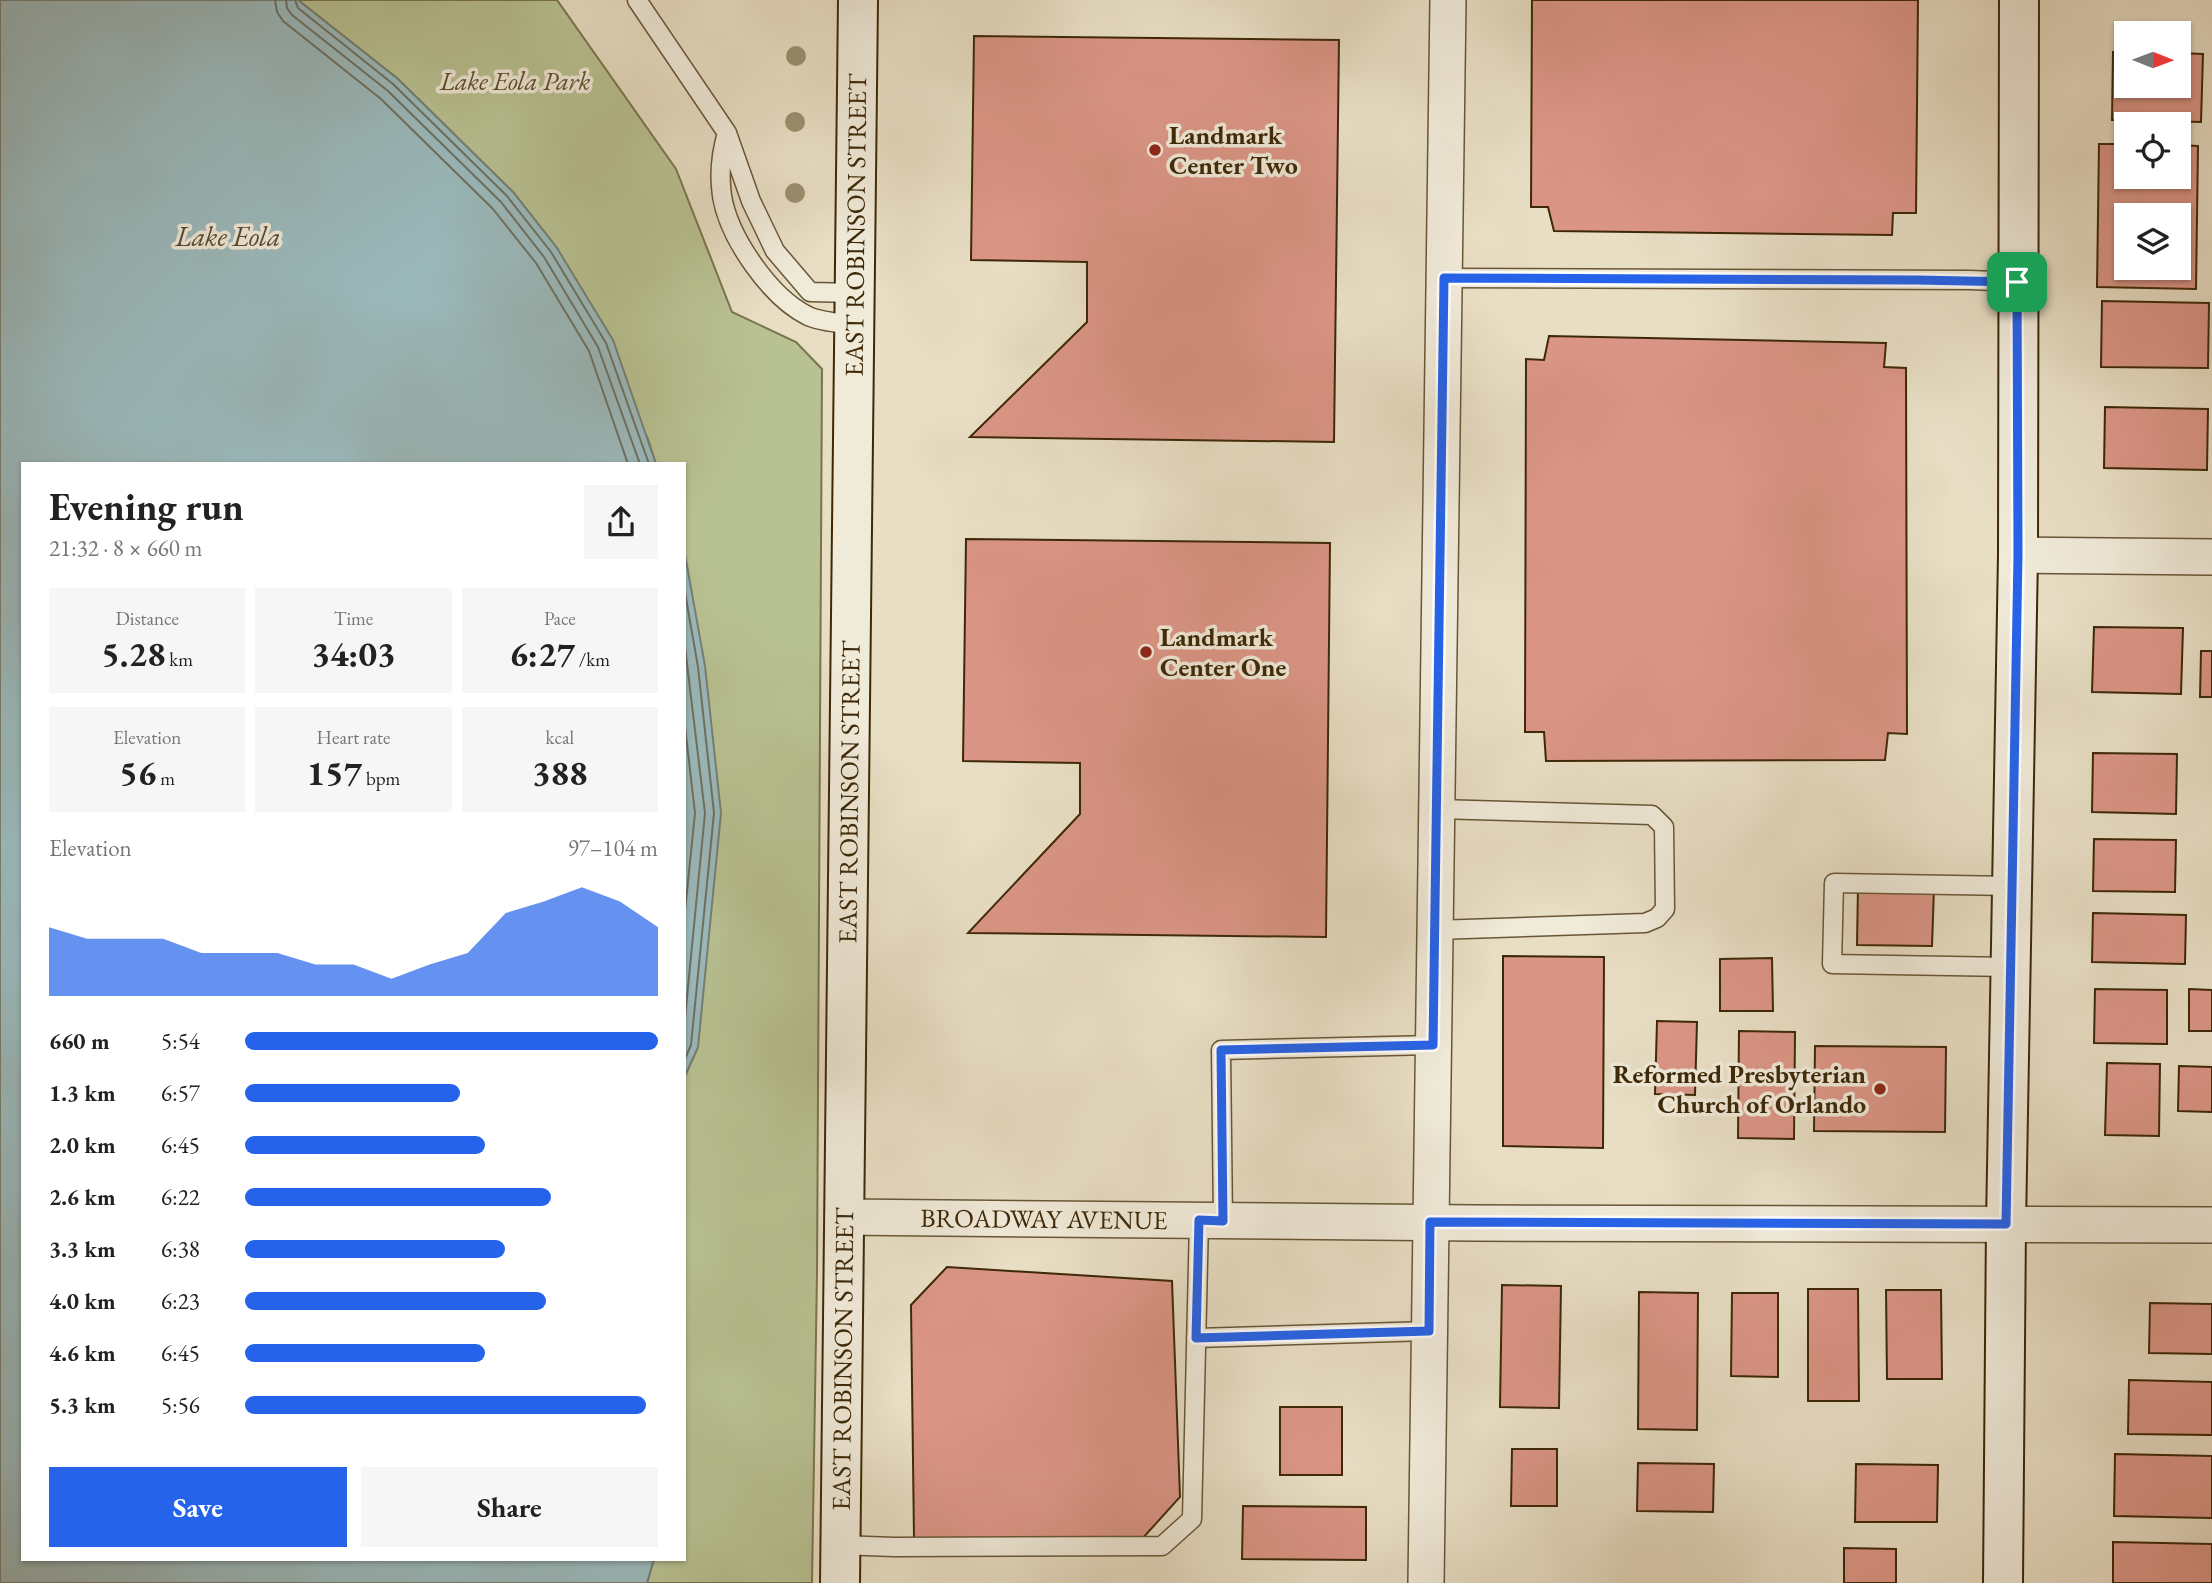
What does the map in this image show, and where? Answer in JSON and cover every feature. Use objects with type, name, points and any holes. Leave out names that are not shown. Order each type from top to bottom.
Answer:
[{"type":"street","name":"EAST ROBINSON STREET","points":[[840,1583],[858,0]]},
{"type":"street","points":[[1426,1583],[1448,0]]},
{"type":"street","points":[[2003,1583],[2006,1224],[2018,555],[2019,0]]},
{"type":"street","points":[[2018,555],[2212,557]]},
{"type":"street","name":"BROADWAY AVENUE","points":[[843,1217],[2212,1225]]},
{"type":"lane","points":[[637,0],[727,133],[751,201],[775,251],[810,292],[855,309]]},
{"type":"lane","points":[[727,133],[721,151],[723,197],[726,210],[750,261],[779,296],[810,317],[855,309]]},
{"type":"lane","points":[[1444,278],[2017,282]]},
{"type":"lane","points":[[1435,930],[1645,923],[1657,918],[1665,909],[1664,827],[1652,815],[1437,809]]},
{"type":"lane","points":[[2010,968],[1832,964],[1833,897],[1834,883],[2012,886]]},
{"type":"lane","points":[[840,1545],[1162,1546],[1192,1519],[1196,1338],[1222,1109],[1221,1050],[1433,1045]]},
{"type":"lane","points":[[1196,1338],[1429,1331]]},
{"type":"green space","name":"Lake Eola Park","points":[[298,0],[557,0],[676,169],[732,312],[796,342],[822,369],[817,1272],[812,1583],[647,1583],[653,1561],[686,1561],[686,1074],[698,1047],[686,620],[686,462],[655,462],[648,439],[557,248],[513,192],[398,79]]},
{"type":"water","name":"Lake Eola","points":[[0,0],[298,0],[398,79],[513,192],[557,248],[613,340],[655,462],[21,462],[21,1561],[653,1561],[647,1583],[0,1583]]},
{"type":"water","points":[[686,560],[705,666],[721,813],[698,1047],[686,1074]]},
{"type":"building","points":[[1532,0],[1918,0],[1916,213],[1893,213],[1892,235],[1554,231],[1548,207],[1531,207]]},
{"type":"building","name":"Landmark Center Two","points":[[974,36],[1339,40],[1334,442],[970,437],[1087,322],[1087,262],[971,260]]},
{"type":"building","points":[[2113,52],[2114,98],[2191,98],[2191,54],[2203,54],[2201,122],[2191,122],[2191,112],[2114,112],[2112,120]]},
{"type":"building","points":[[2099,144],[2114,144],[2114,189],[2191,189],[2191,146],[2198,146],[2196,289],[2097,287]]},
{"type":"building","points":[[2102,301],[2209,303],[2208,368],[2101,367]]},
{"type":"building","points":[[1549,336],[1886,343],[1884,367],[1906,368],[1907,734],[1888,733],[1885,760],[1546,761],[1544,732],[1525,732],[1526,359],[1544,360]]},
{"type":"building","points":[[2105,407],[2208,409],[2207,470],[2104,468]]},
{"type":"building","name":"Landmark Center One","points":[[966,539],[1330,543],[1326,937],[968,933],[1080,814],[1080,763],[963,761]]},
{"type":"building","points":[[2094,627],[2183,628],[2181,694],[2092,692]]},
{"type":"building","points":[[2201,651],[2212,651],[2212,697],[2200,697]]},
{"type":"building","points":[[2093,753],[2177,754],[2176,814],[2092,812]]},
{"type":"building","points":[[2094,839],[2176,840],[2175,892],[2093,891]]},
{"type":"building","points":[[1858,886],[1934,888],[1932,946],[1857,945]]},
{"type":"building","points":[[2093,913],[2186,915],[2185,964],[2092,962]]},
{"type":"building","points":[[1503,956],[1604,957],[1603,1148],[1503,1146]]},
{"type":"building","points":[[1772,958],[1773,1011],[1720,1011],[1720,959]]},
{"type":"building","points":[[2095,989],[2167,990],[2167,1044],[2094,1043]]},
{"type":"building","points":[[2189,989],[2212,990],[2212,1031],[2189,1031]]},
{"type":"building","points":[[1657,1021],[1697,1022],[1695,1095],[1655,1094]]},
{"type":"building","points":[[1739,1031],[1795,1032],[1794,1139],[1738,1138]]},
{"type":"building","name":"Reformed Presbyterian Church of Orlando","points":[[1815,1046],[1946,1047],[1945,1132],[1814,1131]]},
{"type":"building","points":[[2107,1063],[2160,1064],[2159,1136],[2105,1135]]},
{"type":"building","points":[[2179,1066],[2212,1067],[2212,1112],[2178,1111]]},
{"type":"building","points":[[947,1267],[1172,1281],[1180,1497],[1141,1540],[914,1538],[911,1305]]},
{"type":"building","points":[[1502,1285],[1561,1286],[1559,1408],[1500,1407]]},
{"type":"building","points":[[1808,1289],[1858,1289],[1859,1401],[1808,1401]]},
{"type":"building","points":[[1886,1290],[1941,1290],[1942,1379],[1887,1379]]},
{"type":"building","points":[[1639,1292],[1698,1293],[1697,1430],[1638,1429]]},
{"type":"building","points":[[1732,1293],[1778,1293],[1778,1377],[1731,1376]]},
{"type":"building","points":[[2150,1303],[2212,1304],[2212,1354],[2149,1353]]},
{"type":"building","points":[[2129,1380],[2212,1382],[2212,1435],[2128,1434]]},
{"type":"building","points":[[1280,1407],[1342,1407],[1342,1475],[1280,1475]]},
{"type":"building","points":[[1512,1449],[1557,1449],[1557,1506],[1511,1506]]},
{"type":"building","points":[[2115,1454],[2212,1456],[2212,1518],[2114,1516]]},
{"type":"building","points":[[1638,1463],[1714,1464],[1713,1512],[1637,1511]]},
{"type":"building","points":[[1856,1464],[1938,1465],[1937,1522],[1855,1522]]},
{"type":"building","points":[[1243,1506],[1366,1507],[1366,1560],[1242,1559]]},
{"type":"building","points":[[2113,1542],[2212,1544],[2212,1583],[2113,1583]]},
{"type":"building","points":[[1844,1548],[1896,1549],[1896,1583],[1844,1583]]},
{"type":"place","name":"Landmark Center Two","points":[[1155,150]]},
{"type":"place","name":"Landmark Center One","points":[[1146,652]]},
{"type":"place","name":"Reformed Presbyterian Church of Orlando","points":[[1880,1089]]},
{"type":"route","points":[[1444,278],[2017,282],[2018,555],[2006,1224],[1430,1222],[1429,1331],[1196,1338],[1199,1220],[1223,1221],[1221,1050],[1433,1045],[1444,278]]}]
